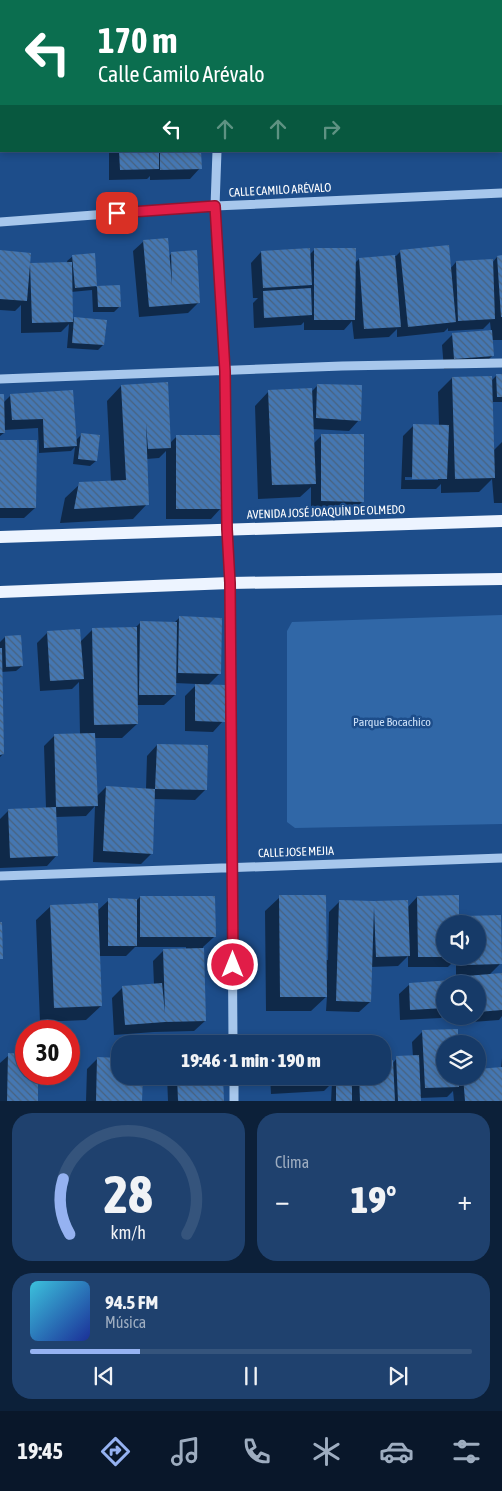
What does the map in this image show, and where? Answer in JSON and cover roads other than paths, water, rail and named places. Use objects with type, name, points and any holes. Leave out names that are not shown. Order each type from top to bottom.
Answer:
[{"type":"main road","name":"AVENIDA JOSÉ JOAQUÍN DE OLMEDO","points":[[0,536],[502,521]]},
{"type":"main road","points":[[0,592],[230,583],[502,579]]},
{"type":"street","points":[[217,152],[215,206],[225,371],[227,529],[230,583],[233,1035]]},
{"type":"street","name":"CALLE CAMILO ARÉVALO","points":[[0,222],[215,206],[502,193]]},
{"type":"street","points":[[0,379],[342,366],[502,363]]},
{"type":"street","name":"CALLE JOSE MEJIA","points":[[0,876],[502,858]]},
{"type":"street","points":[[234,1085],[234,1101]]},
{"type":"park label","name":"Parque Bocachico","points":[[392,722]]}]
